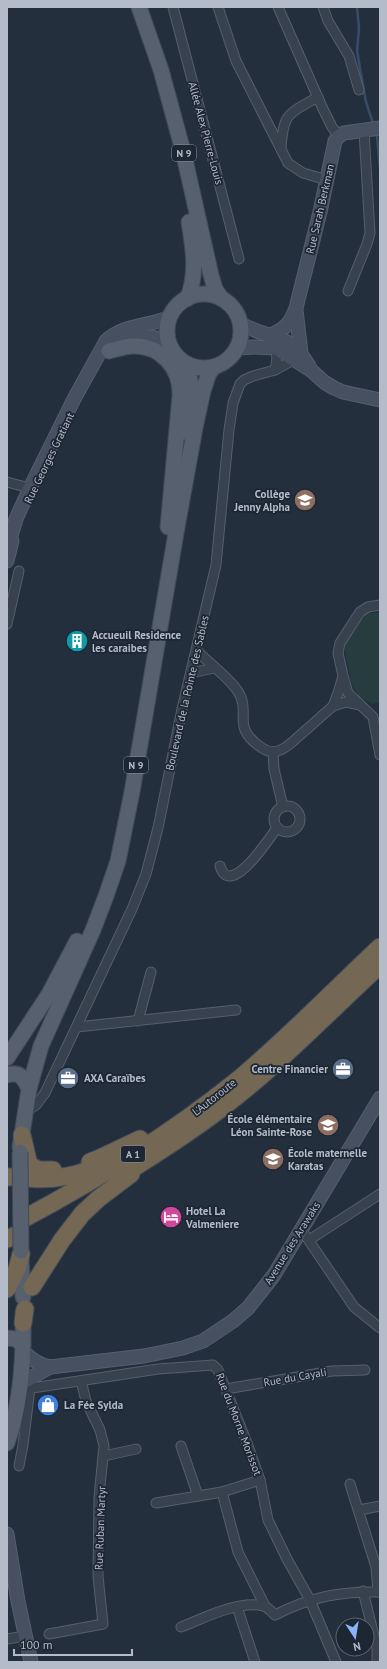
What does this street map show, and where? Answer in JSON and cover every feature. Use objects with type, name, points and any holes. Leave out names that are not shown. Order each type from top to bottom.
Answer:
[{"type":"highway","name":"L'Autoroute","points":[[17,1238],[78,1189],[162,1136],[198,1111],[235,1082],[380,947]]},
{"type":"highway","name":"L'Autoroute","points":[[17,1238],[183,1137],[265,1073],[380,965]]},
{"type":"highway","points":[[15,1177],[60,1177],[88,1170],[114,1158],[235,1082]]},
{"type":"highway","points":[[22,1135],[22,1152],[28,1163],[31,1167],[36,1169],[48,1170],[79,1165],[100,1158],[157,1131]]},
{"type":"highway","points":[[25,1306],[62,1240],[88,1207],[155,1155]]},
{"type":"highway","points":[[7,1289],[17,1238]]},
{"type":"main road","name":"N 9","points":[[130,7],[170,132],[192,238],[193,282],[187,299],[180,304],[170,317]]},
{"type":"main road","name":"N 9","points":[[139,7],[160,70],[184,151],[215,288],[222,299],[233,310],[240,323]]},
{"type":"main road","points":[[339,136],[344,133],[380,128]]},
{"type":"main road","name":"Rue Sarah Berkman","points":[[296,308],[327,180],[335,140],[339,136]]},
{"type":"main road","points":[[187,299],[204,295],[222,299]]},
{"type":"main road","points":[[265,334],[281,330],[289,323],[296,308]]},
{"type":"main road","points":[[296,308],[298,356]]},
{"type":"main road","points":[[170,317],[167,325],[168,341],[178,358],[187,364],[205,368],[223,362],[231,356],[236,348],[240,336],[240,323],[288,342],[298,356],[324,382],[343,392],[380,400]]},
{"type":"main road","name":"Rue Georges Gratiant","points":[[7,561],[19,519],[32,489],[74,399],[103,356],[106,341],[118,332],[131,327],[157,323],[170,317]]},
{"type":"main road","points":[[103,356],[122,341],[136,337],[156,338],[168,341]]},
{"type":"main road","points":[[103,356],[132,346],[152,349],[167,359],[179,378],[180,396],[168,527]]},
{"type":"main road","points":[[236,348],[255,346],[276,348],[298,356]]},
{"type":"main road","name":"N 9","points":[[7,1058],[49,994],[66,964],[98,893],[107,862],[119,807],[191,391],[191,377],[187,364]]},
{"type":"main road","name":"N 9","points":[[22,1135],[24,1113],[29,1089],[41,1046],[93,930],[118,861],[132,792],[195,428],[203,391],[209,373],[214,366]]},
{"type":"main road","name":"Rue Georges Gratiant","points":[[7,549],[16,519],[32,489]]},
{"type":"main road","points":[[7,1075],[16,1073],[21,1075],[29,1089]]},
{"type":"main road","name":"Avenue des Arawaks","points":[[23,1348],[30,1358],[40,1365],[50,1367],[144,1356],[182,1348],[203,1341],[233,1321],[262,1291],[305,1235],[380,1098]]},
{"type":"main road","points":[[8,1441],[23,1387],[25,1306],[17,1238],[22,1152]]},
{"type":"main road","points":[[7,1338],[16,1339],[23,1348]]},
{"type":"main road","name":"Avenue des Arawaks","points":[[23,1387],[50,1367]]},
{"type":"main road","points":[[7,1534],[18,1601],[31,1662]]},
{"type":"street","name":"Allée Alex Pierre-Louis","points":[[173,7],[239,259]]},
{"type":"street","points":[[218,7],[236,61],[288,163],[296,170],[327,180]]},
{"type":"street","points":[[278,7],[332,127],[339,136]]},
{"type":"street","points":[[323,7],[328,21],[349,56],[359,90]]},
{"type":"street","points":[[281,150],[282,130],[287,116],[318,97]]},
{"type":"street","points":[[348,291],[367,244],[370,232],[364,131]]},
{"type":"street","points":[[265,334],[276,348],[277,357],[275,370]]},
{"type":"street","name":"Boulevard de la Pointe des Sables","points":[[24,1113],[36,1105],[45,1093],[132,909],[146,874],[158,828],[216,565],[233,403],[240,384],[244,380],[275,370],[298,356]]},
{"type":"street","points":[[7,482],[32,489]]},
{"type":"street","points":[[7,624],[19,571]]},
{"type":"street","points":[[380,605],[368,607],[360,612],[340,643],[338,653],[342,676],[348,693],[373,717],[380,755]]},
{"type":"street","points":[[197,652],[236,689],[242,703],[243,723],[248,737],[267,751],[273,752],[282,750],[333,706],[346,702],[360,705]]},
{"type":"street","points":[[191,673],[214,668]]},
{"type":"street","points":[[333,706],[342,676]]},
{"type":"street","points":[[273,752],[274,769],[283,806]]},
{"type":"street","points":[[283,806],[295,809],[300,816],[297,828],[289,832],[280,831],[274,820],[274,816],[279,808],[283,806]]},
{"type":"street","points":[[220,866],[222,872],[226,875],[239,874],[256,856],[277,828]]},
{"type":"street","points":[[138,1021],[151,972]]},
{"type":"street","points":[[77,1027],[236,1010]]},
{"type":"street","points":[[380,1194],[305,1235],[354,1307],[380,1328]]},
{"type":"street","points":[[144,1356],[146,1371]]},
{"type":"street","name":"Rue du Morne Morissot","points":[[23,1387],[211,1364],[218,1370],[247,1442],[260,1480],[268,1520],[286,1559],[310,1600],[336,1662]]},
{"type":"street","name":"Rue du Cayali","points":[[226,1389],[332,1371],[365,1370]]},
{"type":"street","name":"Rue Ruban Martyr","points":[[50,1634],[103,1624],[98,1576],[99,1497],[104,1456],[102,1437],[98,1423],[86,1401],[81,1381]]},
{"type":"street","points":[[19,1466],[23,1445],[23,1387]]},
{"type":"street","points":[[181,1446],[198,1496]]},
{"type":"street","points":[[104,1456],[136,1449]]},
{"type":"street","points":[[156,1503],[222,1492],[260,1480]]},
{"type":"street","points":[[222,1492],[238,1552],[265,1606],[275,1615],[295,1605],[327,1595],[363,1591],[379,1592],[376,1568],[350,1484]]},
{"type":"street","points":[[359,1510],[380,1506]]},
{"type":"street","points":[[363,1591],[377,1648],[378,1662]]},
{"type":"street","points":[[181,1627],[237,1607],[246,1605],[265,1606]]},
{"type":"street","points":[[237,1607],[255,1662]]},
{"type":"street","points":[[7,1639],[26,1636]]},
{"type":"green space","points":[[380,612],[380,702],[372,704],[359,696],[351,683],[344,645],[366,614]]},
{"type":"waterway","points":[[357,7],[359,28],[357,51],[366,102],[373,123]]},
{"type":"waterway","points":[[377,136],[380,169]]},
{"type":"place","name":"Collège Jenny Alpha","points":[[305,500]]},
{"type":"place","name":"Accueuil Residence les caraibes","points":[[77,641]]},
{"type":"place","name":"Centre Financier","points":[[343,1069]]},
{"type":"place","name":"AXA Caraïbes","points":[[68,1078]]},
{"type":"place","name":"École élémentaire Léon Sainte-Rose","points":[[328,1125]]},
{"type":"place","name":"École maternelle Karatas","points":[[273,1159]]},
{"type":"place","name":"Hotel La Valmeniere","points":[[171,1217]]},
{"type":"place","name":"La Fée Sylda","points":[[48,1405]]}]
